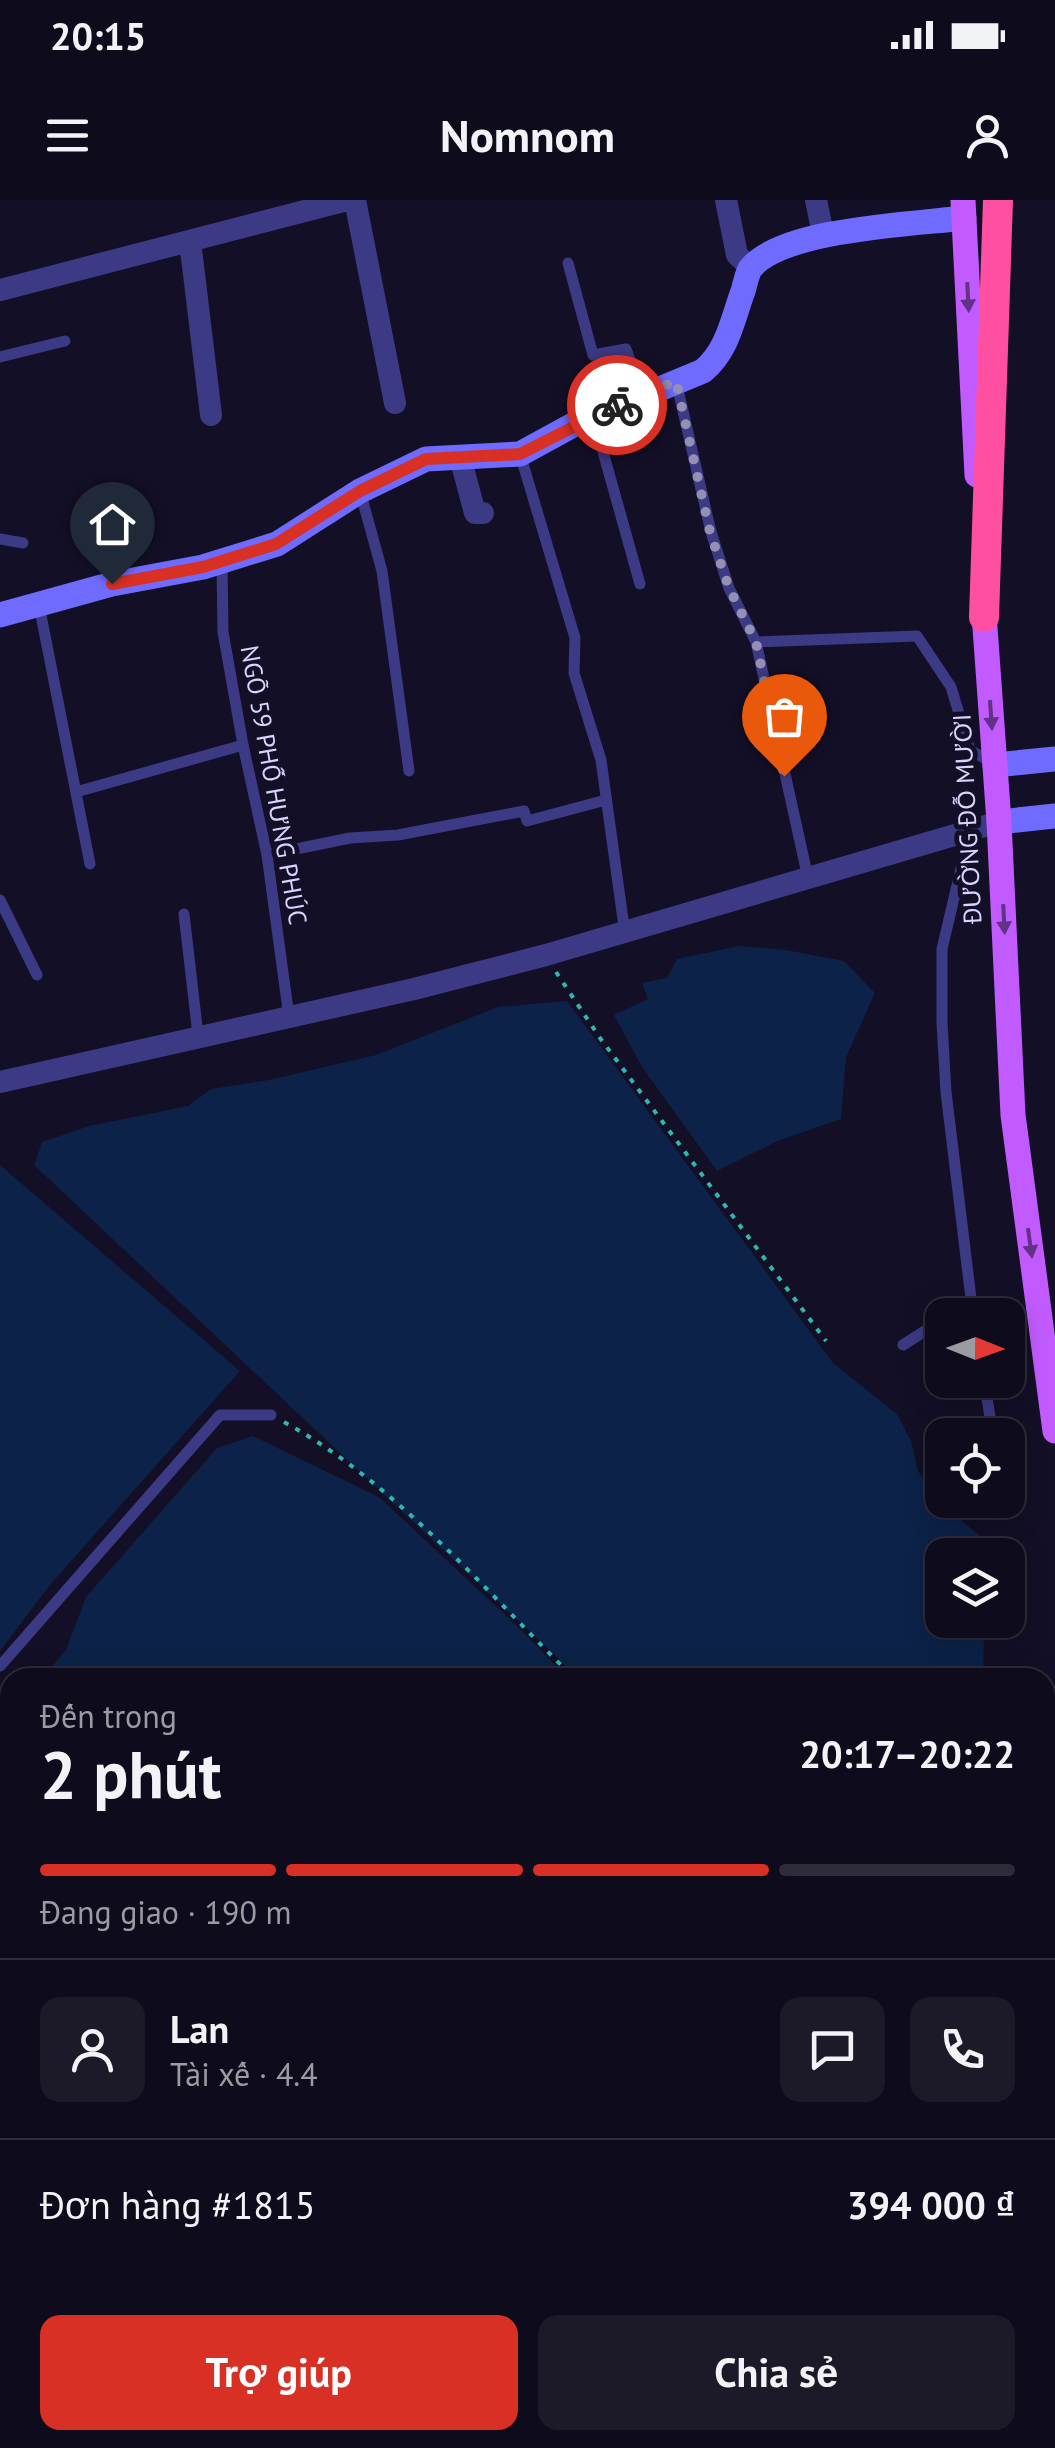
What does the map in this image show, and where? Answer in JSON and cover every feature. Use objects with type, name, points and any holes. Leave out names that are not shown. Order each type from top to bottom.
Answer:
[{"type":"highway","points":[[984,617],[998,200]]},
{"type":"main road","name":"ĐƯỜNG ĐỖ MƯỜI","points":[[964,209],[1013,1115],[1055,1431]]},
{"type":"street","points":[[0,290],[347,200]]},
{"type":"street","points":[[355,200],[396,402]]},
{"type":"street","points":[[726,200],[737,255],[751,268]]},
{"type":"street","points":[[816,200],[823,234]]},
{"type":"street","points":[[0,615],[112,584],[222,562],[276,544],[360,491],[426,459],[520,454],[593,416],[703,372],[718,359],[751,268],[780,250],[823,234],[964,209]]},
{"type":"street","points":[[190,242],[211,414]]},
{"type":"street","points":[[460,457],[474,513],[483,512]]},
{"type":"street","points":[[996,765],[1055,759]]},
{"type":"street","points":[[0,1082],[546,955],[999,822],[1055,816]]},
{"type":"lane","points":[[568,263],[593,356],[626,349],[643,395]]},
{"type":"lane","points":[[0,357],[65,341]]},
{"type":"lane","points":[[676,381],[710,532],[729,588],[756,642],[808,879]]},
{"type":"lane","points":[[593,416],[640,584]]},
{"type":"lane","points":[[520,454],[575,638],[574,673],[600,760],[626,934]]},
{"type":"lane","points":[[360,491],[382,570],[409,771]]},
{"type":"lane","points":[[0,538],[24,543]]},
{"type":"lane","name":"NGÕ 59 PHỐ HƯNG PHÚC","points":[[222,562],[223,632],[267,855],[288,1017]]},
{"type":"lane","points":[[39,605],[90,864]]},
{"type":"lane","points":[[756,642],[917,636],[950,688],[970,750],[996,765]]},
{"type":"lane","points":[[76,792],[243,745]]},
{"type":"lane","points":[[267,855],[350,838],[398,835],[524,812],[527,821],[606,800]]},
{"type":"lane","points":[[970,830],[942,949],[942,1024],[946,1092],[971,1298]]},
{"type":"lane","points":[[0,900],[37,975]]},
{"type":"lane","points":[[184,914],[198,1036]]},
{"type":"lane","points":[[903,1345],[925,1331]]},
{"type":"lane","points":[[0,1666],[220,1415],[271,1415]]},
{"type":"path","points":[[546,955],[600,1038],[826,1341]]},
{"type":"path","points":[[271,1415],[324,1444],[410,1516],[564,1668]]},
{"type":"water","points":[[739,946],[844,961],[875,993],[846,1057],[841,1119],[780,1140],[717,1171],[642,1067],[614,1015],[648,999],[642,983],[667,978],[677,959]]},
{"type":"water","points":[[567,1001],[833,1363],[897,1414],[925,1481],[925,1518],[959,1518],[979,1535],[925,1538],[925,1638],[982,1638],[983,1668],[568,1668],[34,1165],[42,1142],[89,1126],[188,1106],[211,1089],[376,1055],[498,1007]]},
{"type":"water","points":[[0,1165],[240,1371],[49,1586],[0,1651]]},
{"type":"water","points":[[253,1436],[379,1497],[558,1668],[51,1668],[66,1650],[86,1597],[217,1448]]},
{"type":"way so far","points":[[617,405],[676,381],[710,532],[729,588],[756,642],[784,776]]},
{"type":"route","points":[[112,584],[203,567],[276,544],[360,491],[426,459],[520,454],[617,405]]}]
